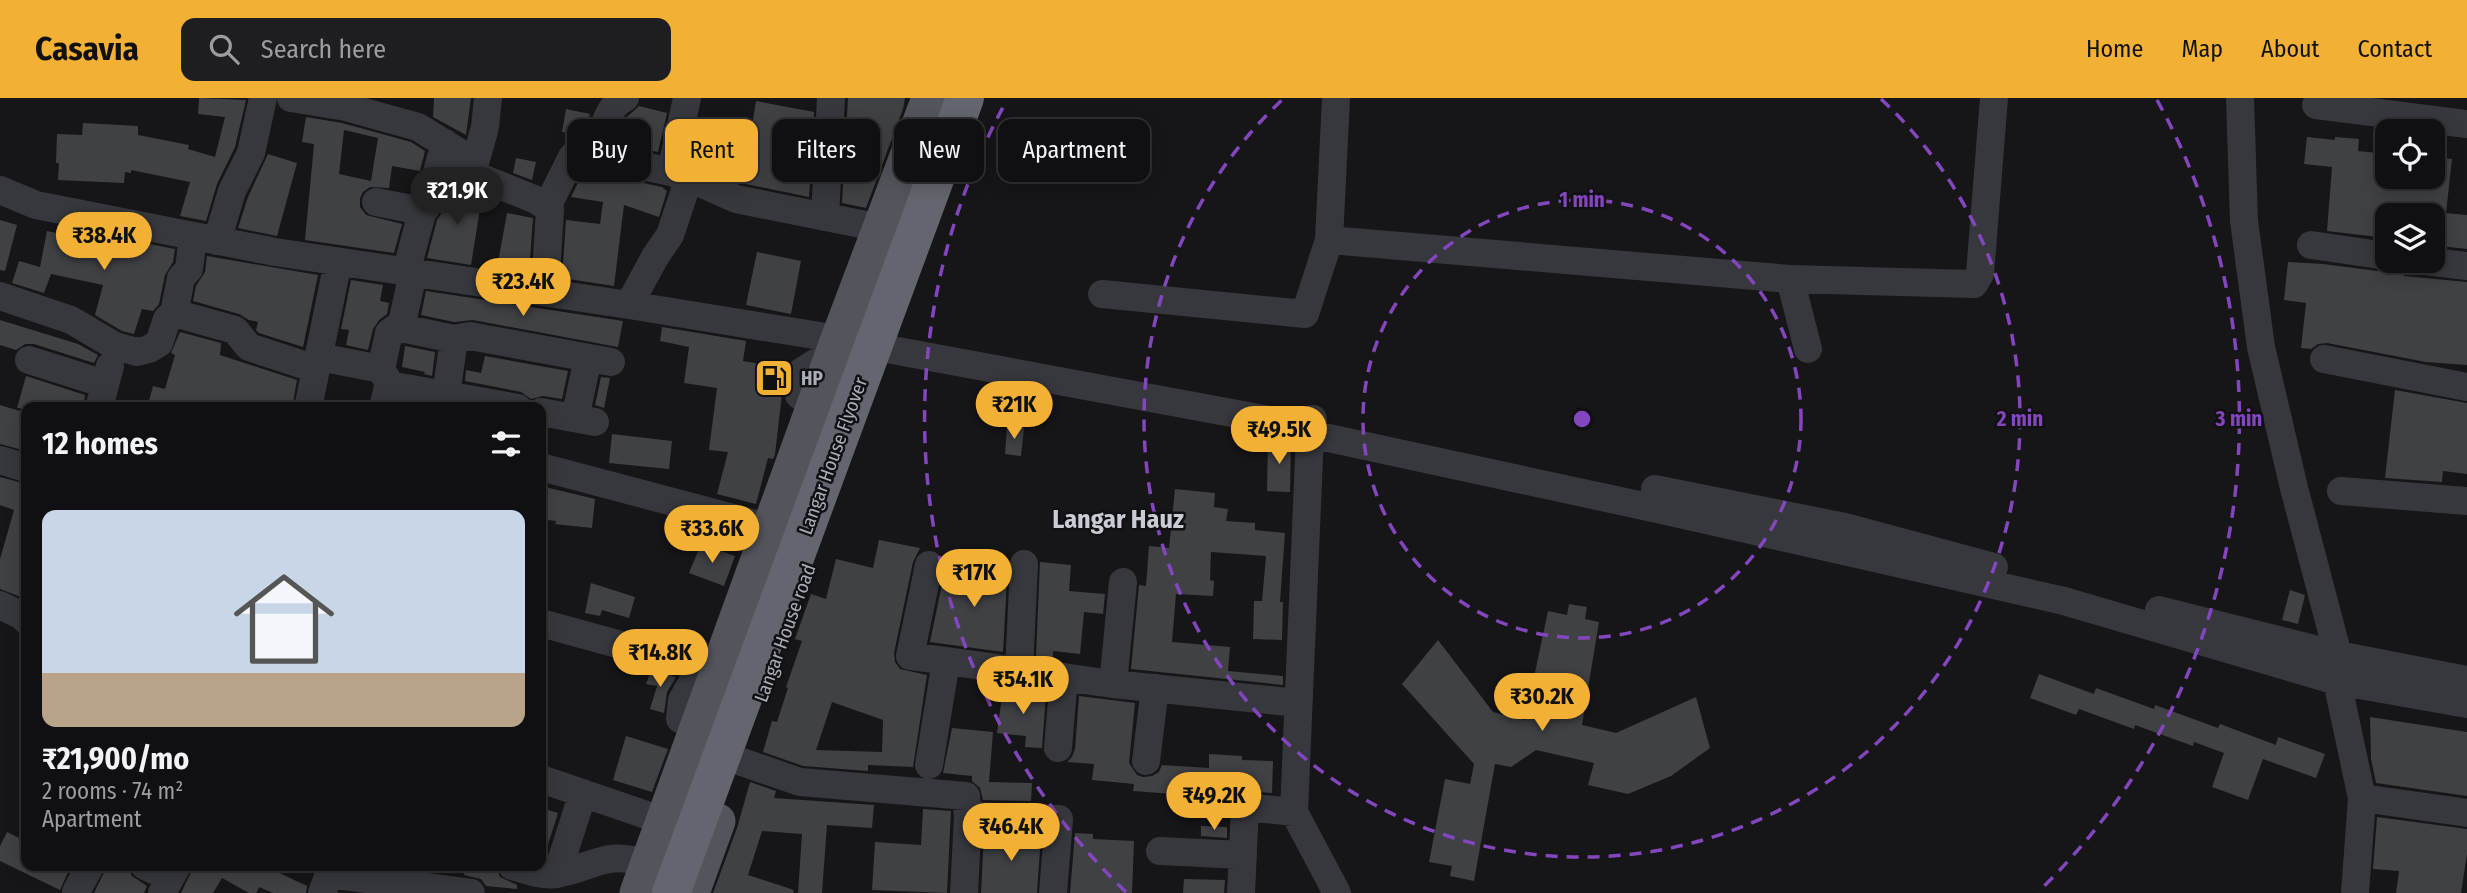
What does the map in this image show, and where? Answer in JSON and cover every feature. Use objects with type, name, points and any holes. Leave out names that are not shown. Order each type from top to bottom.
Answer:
[{"type":"highway","name":"Langar House Flyover","points":[[652,886],[943,98]]},
{"type":"highway","name":"Langar House Flyover","points":[[652,886],[965,98]]},
{"type":"main road","points":[[652,886],[664,821],[833,353],[929,98]]},
{"type":"main road","name":"Langar House road","points":[[692,893],[887,349],[984,98]]},
{"type":"main road","points":[[884,218],[935,224]]},
{"type":"main road","points":[[775,517],[826,519]]},
{"type":"street","points":[[0,296],[71,320],[115,346],[137,352],[159,343],[167,318],[174,313],[181,278],[189,269],[251,153],[263,98]]},
{"type":"street","points":[[291,98],[346,102],[418,127],[460,153],[472,174],[534,199],[550,209],[545,292]]},
{"type":"street","points":[[472,174],[485,127],[488,98]]},
{"type":"street","points":[[608,119],[612,108],[625,98]]},
{"type":"street","points":[[685,119],[687,98]]},
{"type":"street","points":[[825,217],[831,98]]},
{"type":"street","points":[[1102,294],[1305,314],[1329,240],[1336,98]]},
{"type":"street","points":[[1329,240],[1790,279],[1974,284],[1980,274],[1994,98]]},
{"type":"street","points":[[2240,98],[2244,221],[2261,347],[2337,668],[2362,798],[2355,893]]},
{"type":"street","points":[[2316,105],[2385,106],[2467,124]]},
{"type":"street","points":[[401,328],[422,211],[429,202],[445,143]]},
{"type":"street","points":[[547,207],[567,168]]},
{"type":"street","points":[[629,305],[670,235],[679,182]]},
{"type":"street","points":[[696,182],[736,199],[825,217],[884,218]]},
{"type":"street","points":[[0,190],[36,205],[205,238],[338,262],[629,305],[833,353]]},
{"type":"street","points":[[376,202],[422,211]]},
{"type":"street","points":[[2311,246],[2375,254]]},
{"type":"street","points":[[309,402],[338,262]]},
{"type":"street","points":[[2445,263],[2467,266]]},
{"type":"street","points":[[1790,279],[1808,349]]},
{"type":"street","points":[[174,313],[235,330],[249,347],[317,363],[384,387],[394,386],[483,402]]},
{"type":"street","points":[[384,387],[389,333],[396,328],[454,339],[470,336],[600,360],[585,420],[546,413]]},
{"type":"street","points":[[446,395],[454,339]]},
{"type":"street","points":[[29,360],[102,396],[115,346]]},
{"type":"street","points":[[887,349],[1845,527],[2467,704]]},
{"type":"street","points":[[2324,359],[2467,387]]},
{"type":"street","points":[[1303,425],[1294,812],[1337,893]]},
{"type":"street","points":[[0,460],[21,466]]},
{"type":"street","points":[[546,468],[775,517]]},
{"type":"street","points":[[2341,491],[2467,501]]},
{"type":"street","points":[[1019,671],[1024,564]]},
{"type":"street","points":[[929,565],[910,656],[1113,684],[1298,704]]},
{"type":"street","points":[[1113,684],[1123,582]]},
{"type":"street","points":[[546,625],[717,678]]},
{"type":"street","points":[[929,765],[946,661]]},
{"type":"street","points":[[2337,668],[2467,680]]},
{"type":"street","points":[[1058,748],[1064,677]]},
{"type":"street","points":[[1146,761],[1155,688]]},
{"type":"street","points":[[739,761],[800,782],[966,796],[968,816],[964,893]]},
{"type":"street","points":[[546,781],[664,821]]},
{"type":"street","points":[[557,874],[583,793]]},
{"type":"street","points":[[2362,798],[2467,813]]},
{"type":"street","points":[[1241,893],[1245,807],[1294,812]]},
{"type":"street","points":[[968,816],[1059,819],[1053,893]]},
{"type":"street","points":[[1160,851],[1242,856]]},
{"type":"street","points":[[529,871],[542,875],[557,874],[614,857],[652,886]]},
{"type":"street","points":[[76,892],[87,871]]},
{"type":"street","points":[[322,893],[329,874],[381,874],[471,893]]},
{"type":"building","points":[[199,98],[246,100],[235,147],[217,184],[206,221],[180,216],[190,182],[131,170],[131,173],[125,172],[124,183],[58,180],[57,134],[82,135],[83,123],[138,126],[138,135],[189,145],[188,149],[215,157],[225,117],[198,114]]},
{"type":"building","points":[[434,98],[471,98],[466,135],[433,117]]},
{"type":"building","points":[[848,98],[905,98],[899,119],[894,119],[894,133],[880,171],[880,119],[847,119]]},
{"type":"building","points":[[756,101],[814,112],[814,119],[772,119],[772,182],[810,182],[809,197],[739,182],[758,182],[758,119],[753,119]]},
{"type":"building","points":[[639,106],[667,113],[658,152],[651,150],[651,119],[626,119]]},
{"type":"building","points":[[566,109],[590,114],[589,119],[567,119],[567,133],[562,132]]},
{"type":"building","points":[[306,117],[342,123],[411,142],[425,151],[420,171],[392,166],[389,188],[370,187],[360,198],[360,207],[366,215],[402,224],[394,253],[305,240],[314,144],[302,142]],"holes":[[[344,130],[378,138],[371,181],[339,174]]]},
{"type":"building","points":[[2307,137],[2359,139],[2358,151],[2375,153],[2375,189],[2445,189],[2445,158],[2452,159],[2446,213],[2467,215],[2467,249],[2445,246],[2445,203],[2375,203],[2375,237],[2327,231],[2332,167],[2304,164]]},
{"type":"building","points":[[268,154],[297,163],[277,236],[238,228],[248,197]]},
{"type":"building","points":[[516,158],[536,162],[532,180],[513,173]]},
{"type":"building","points":[[453,178],[466,189],[482,196],[471,265],[427,258],[437,220],[444,209]]},
{"type":"building","points":[[578,182],[639,182],[662,187],[667,191],[659,217],[624,205],[614,286],[562,278],[566,220],[600,224],[603,202],[571,197]]},
{"type":"building","points":[[843,182],[876,182],[866,208],[842,203]]},
{"type":"building","points":[[507,213],[533,218],[529,273],[497,268]]},
{"type":"building","points":[[0,220],[17,225],[5,271],[0,270]]},
{"type":"building","points":[[73,229],[175,249],[173,262],[165,275],[159,304],[153,311],[142,309],[134,334],[122,331],[95,315],[103,285],[51,274],[44,293],[12,283],[19,261],[40,267],[47,231],[72,236]]},
{"type":"building","points":[[757,252],[801,261],[791,314],[746,305]]},
{"type":"building","points":[[207,256],[318,275],[303,347],[259,333],[256,330],[258,322],[239,314],[193,301],[196,286],[205,272]]},
{"type":"building","points":[[2288,262],[2467,282],[2467,365],[2426,362],[2327,343],[2318,344],[2311,349],[2301,348],[2306,303],[2284,300]]},
{"type":"building","points":[[351,280],[383,285],[380,301],[389,303],[387,314],[373,329],[368,350],[346,345],[349,330],[341,329]]},
{"type":"building","points":[[426,291],[623,321],[618,347],[473,320],[454,322],[421,315]]},
{"type":"building","points":[[0,320],[78,344],[98,355],[94,363],[34,344],[25,344],[16,350],[0,345]]},
{"type":"building","points":[[662,327],[746,341],[743,361],[785,368],[775,454],[773,459],[768,458],[756,504],[717,494],[728,452],[709,450],[717,388],[684,383],[689,347],[660,341]]},
{"type":"building","points":[[180,332],[221,343],[220,355],[297,380],[293,402],[149,402],[153,386],[165,389],[175,355],[171,353]]},
{"type":"building","points":[[405,346],[435,352],[432,376],[402,367]]},
{"type":"building","points":[[485,356],[568,371],[562,399],[543,396],[531,399],[521,392],[465,381],[466,370],[481,373]]},
{"type":"building","points":[[26,376],[85,395],[84,402],[21,402],[21,408],[17,408]]},
{"type":"building","points":[[601,377],[610,378],[604,408],[595,405]]},
{"type":"building","points":[[2395,390],[2467,403],[2467,474],[2443,471],[2442,482],[2385,478]]},
{"type":"building","points":[[0,405],[21,411],[21,450],[0,444]]},
{"type":"building","points":[[1007,427],[1024,428],[1021,456],[1005,454]]},
{"type":"building","points":[[612,434],[672,441],[669,469],[609,463]]},
{"type":"building","points":[[1268,437],[1291,444],[1290,492],[1267,491]]},
{"type":"building","points":[[0,477],[21,483],[21,597],[0,589],[0,559],[14,510],[0,505]]},
{"type":"building","points":[[546,487],[595,499],[592,528],[555,524],[556,521],[546,520]]},
{"type":"building","points":[[1175,489],[1215,493],[1214,507],[1228,509],[1226,521],[1255,523],[1255,530],[1285,533],[1280,602],[1283,602],[1282,640],[1253,639],[1254,601],[1262,601],[1266,556],[1211,552],[1210,580],[1214,581],[1213,596],[1176,594],[1172,642],[1230,647],[1228,671],[1283,676],[1283,685],[1131,669],[1139,585],[1146,586],[1149,546],[1169,548]]},
{"type":"building","points":[[879,540],[920,548],[913,562],[894,653],[895,662],[900,669],[927,675],[913,767],[868,765],[868,771],[803,766],[763,752],[772,721],[777,722],[788,688],[786,687],[802,641],[795,639],[811,594],[826,599],[836,559],[873,568]],"holes":[[[832,702],[883,720],[882,752],[816,750]]]},
{"type":"building","points":[[701,544],[735,556],[724,586],[689,573]]},
{"type":"building","points":[[976,559],[1008,562],[1003,652],[930,642],[943,579],[973,582]]},
{"type":"building","points":[[1040,562],[1071,565],[1069,591],[1105,594],[1103,614],[1084,612],[1080,654],[1053,651],[1053,657],[1036,656]]},
{"type":"building","points":[[591,583],[635,597],[629,618],[602,610],[600,616],[585,613]]},
{"type":"building","points":[[2290,590],[2305,595],[2298,624],[2282,620]]},
{"type":"building","points":[[1569,604],[1587,607],[1585,619],[1599,622],[1582,725],[1616,733],[1696,697],[1710,748],[1671,776],[1628,794],[1588,785],[1594,763],[1536,750],[1511,767],[1495,764],[1474,881],[1450,876],[1452,866],[1429,862],[1445,779],[1470,784],[1474,764],[1402,684],[1438,640],[1493,712],[1525,720],[1548,611],[1567,615]]},
{"type":"building","points":[[651,670],[676,677],[667,692],[664,713],[650,709],[657,686],[646,684]]},
{"type":"building","points":[[2039,674],[2094,694],[2096,688],[2154,709],[2155,705],[2218,728],[2220,724],[2276,745],[2278,737],[2325,754],[2316,778],[2263,759],[2248,800],[2212,787],[2224,753],[2194,742],[2193,746],[2135,725],[2134,729],[2079,709],[2076,715],[2030,698]]},
{"type":"building","points":[[1003,689],[1046,694],[1042,748],[1025,747],[1026,736],[997,733]]},
{"type":"building","points":[[1079,696],[1135,703],[1129,763],[1137,775],[1152,776],[1159,772],[1162,765],[1209,768],[1209,754],[1242,756],[1242,760],[1273,761],[1272,793],[1244,791],[1244,787],[1187,783],[1186,795],[1133,791],[1134,784],[1092,780],[1094,764],[1067,762],[1075,749]]},
{"type":"building","points":[[2370,717],[2467,732],[2467,796],[2376,783],[2371,759]]},
{"type":"building","points":[[952,728],[993,732],[989,782],[1032,783],[1031,801],[983,800],[980,788],[972,781],[972,776],[943,773]]},
{"type":"building","points":[[626,736],[668,749],[652,792],[613,780]]},
{"type":"building","points":[[750,782],[776,791],[774,798],[874,805],[872,828],[827,825],[822,893],[798,893],[802,834],[762,831],[748,875],[794,890],[793,893],[713,893],[737,828]]},
{"type":"building","points":[[546,809],[558,813],[546,851]]},
{"type":"building","points":[[923,809],[951,811],[947,893],[872,890],[875,842],[921,845]]},
{"type":"building","points":[[2377,817],[2467,829],[2467,853],[2461,893],[2396,893],[2399,871],[2373,869]]},
{"type":"building","points":[[1201,826],[1227,827],[1227,838],[1201,836]]},
{"type":"building","points":[[7,832],[21,839],[21,871],[69,871],[60,890],[0,861],[0,846]]},
{"type":"building","points":[[984,833],[1041,835],[1037,893],[981,893]]},
{"type":"building","points":[[1075,833],[1093,834],[1093,839],[1134,841],[1132,893],[1070,893]]},
{"type":"building","points":[[105,871],[130,871],[132,876],[147,886],[144,893],[94,893]]},
{"type":"building","points":[[192,871],[275,871],[307,886],[306,893],[273,893],[259,887],[256,893],[249,893],[222,878],[213,893],[181,893]]},
{"type":"building","points":[[464,871],[498,871],[500,877],[517,885],[517,889],[486,886],[481,879],[464,875]]},
{"type":"building","points":[[1184,879],[1225,880],[1224,893],[1183,893]]},
{"type":"place","name":"HP","points":[[774,378]]},
{"type":"district","name":"Langar Hauz","points":[[1118,519]]}]
